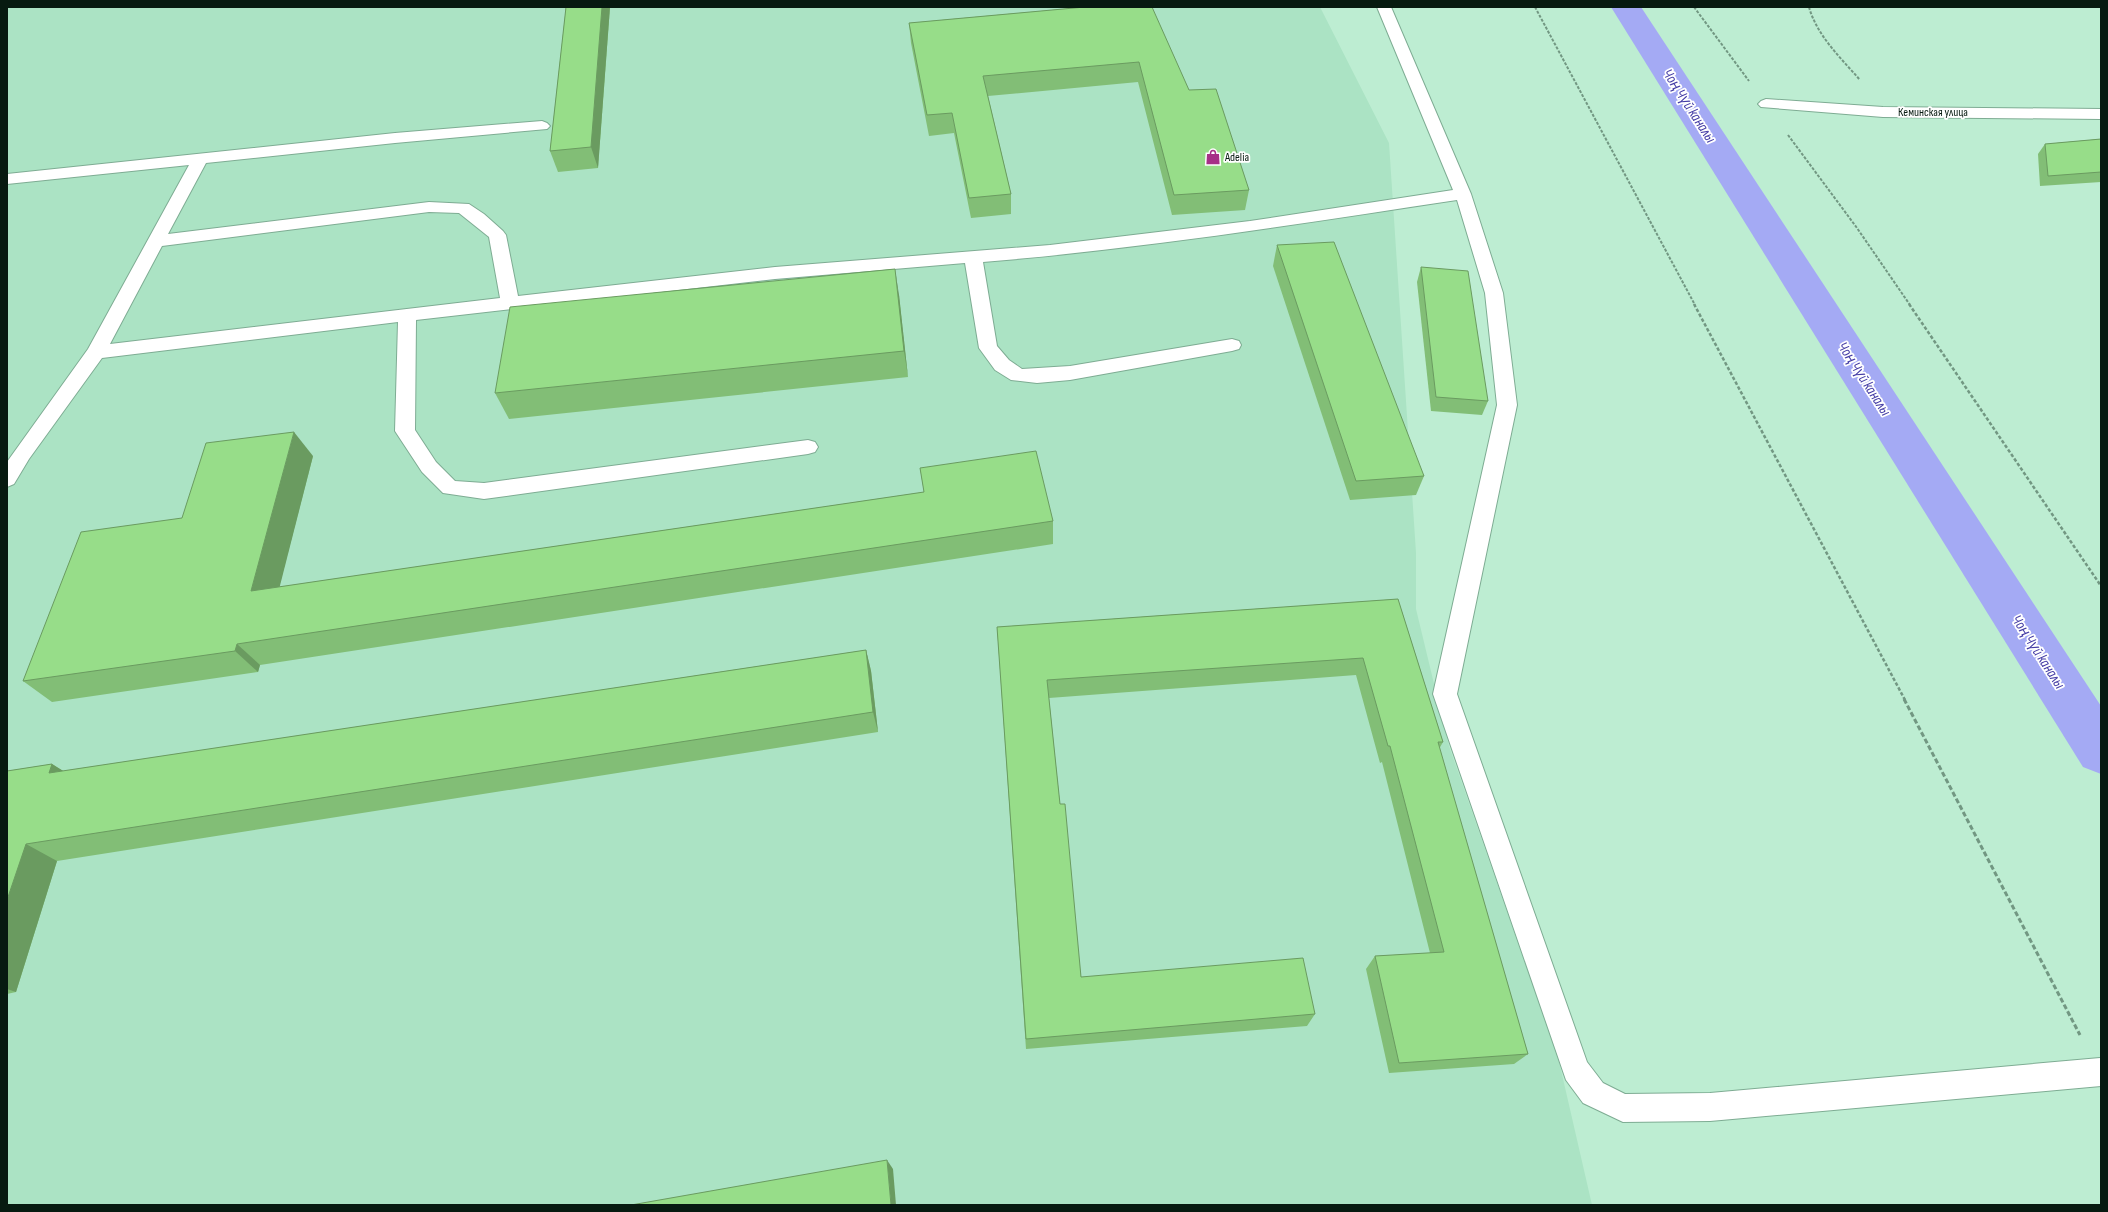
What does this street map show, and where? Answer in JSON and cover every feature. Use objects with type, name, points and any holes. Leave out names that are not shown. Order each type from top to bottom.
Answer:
[{"type":"street","points":[[1384,7],[1463,194],[1494,293],[1507,405],[1445,694],[1576,1070],[1593,1093],[1622,1108],[1710,1107],[2100,1072]]},
{"type":"street","name":"Кеминская улица","points":[[1766,104],[1883,112],[2101,114]]},
{"type":"street","points":[[7,179],[395,138],[542,126]]},
{"type":"street","points":[[7,479],[22,454],[96,352],[200,159]]},
{"type":"street","points":[[96,352],[775,273],[1050,251],[1242,227],[1463,194]]},
{"type":"street","points":[[157,241],[429,207],[463,208],[478,218],[497,235],[510,303]]},
{"type":"street","points":[[973,257],[988,348],[1002,366],[1018,375],[1037,376],[1070,373],[1232,344]]},
{"type":"street","points":[[406,315],[405,431],[429,467],[450,488],[484,491],[808,447]]},
{"type":"path","points":[[1534,7],[1836,570],[2100,1072]]},
{"type":"path","points":[[1694,7],[1857,228],[2101,586]]},
{"type":"path","points":[[1809,7],[1810,13],[1820,31],[1874,98],[1883,112]]},
{"type":"shaded area","points":[[7,7],[1320,7],[1389,143],[1416,553],[1416,609],[1449,746],[1558,1057],[1592,1205],[7,1205]]},
{"type":"building","points":[[566,7],[602,7],[591,147],[550,151]]},
{"type":"building","points":[[1085,7],[1152,7],[1189,90],[1216,89],[1249,190],[1174,195],[1139,62],[983,76],[1011,194],[969,198],[952,113],[927,115],[909,23]]},
{"type":"building","points":[[2101,139],[2101,172],[2048,176],[2045,144]]},
{"type":"building","points":[[1334,242],[1424,476],[1356,481],[1277,245]]},
{"type":"building","points":[[1421,267],[1468,271],[1488,401],[1436,397]]},
{"type":"building","points":[[895,269],[904,351],[495,393],[510,307]]},
{"type":"building","points":[[294,432],[251,591],[924,492],[920,468],[1036,451],[1053,521],[237,644],[235,651],[23,681],[81,532],[182,518],[206,443]]},
{"type":"building","points":[[1398,599],[1443,742],[1438,742],[1528,1054],[1399,1063],[1375,956],[1444,952],[1390,746],[1388,746],[1363,658],[1047,680],[1060,804],[1065,804],[1081,977],[1303,958],[1315,1014],[1026,1039],[997,627]]},
{"type":"building","points":[[866,650],[873,712],[26,844],[7,900],[7,771],[52,764],[49,773]]},
{"type":"building","points":[[887,1160],[891,1205],[631,1205]]},
{"type":"waterway","name":"Чоң Чүй каналы","points":[[1626,7],[2101,751]]},
{"type":"place","name":"Adelia","points":[[1213,157]]}]
